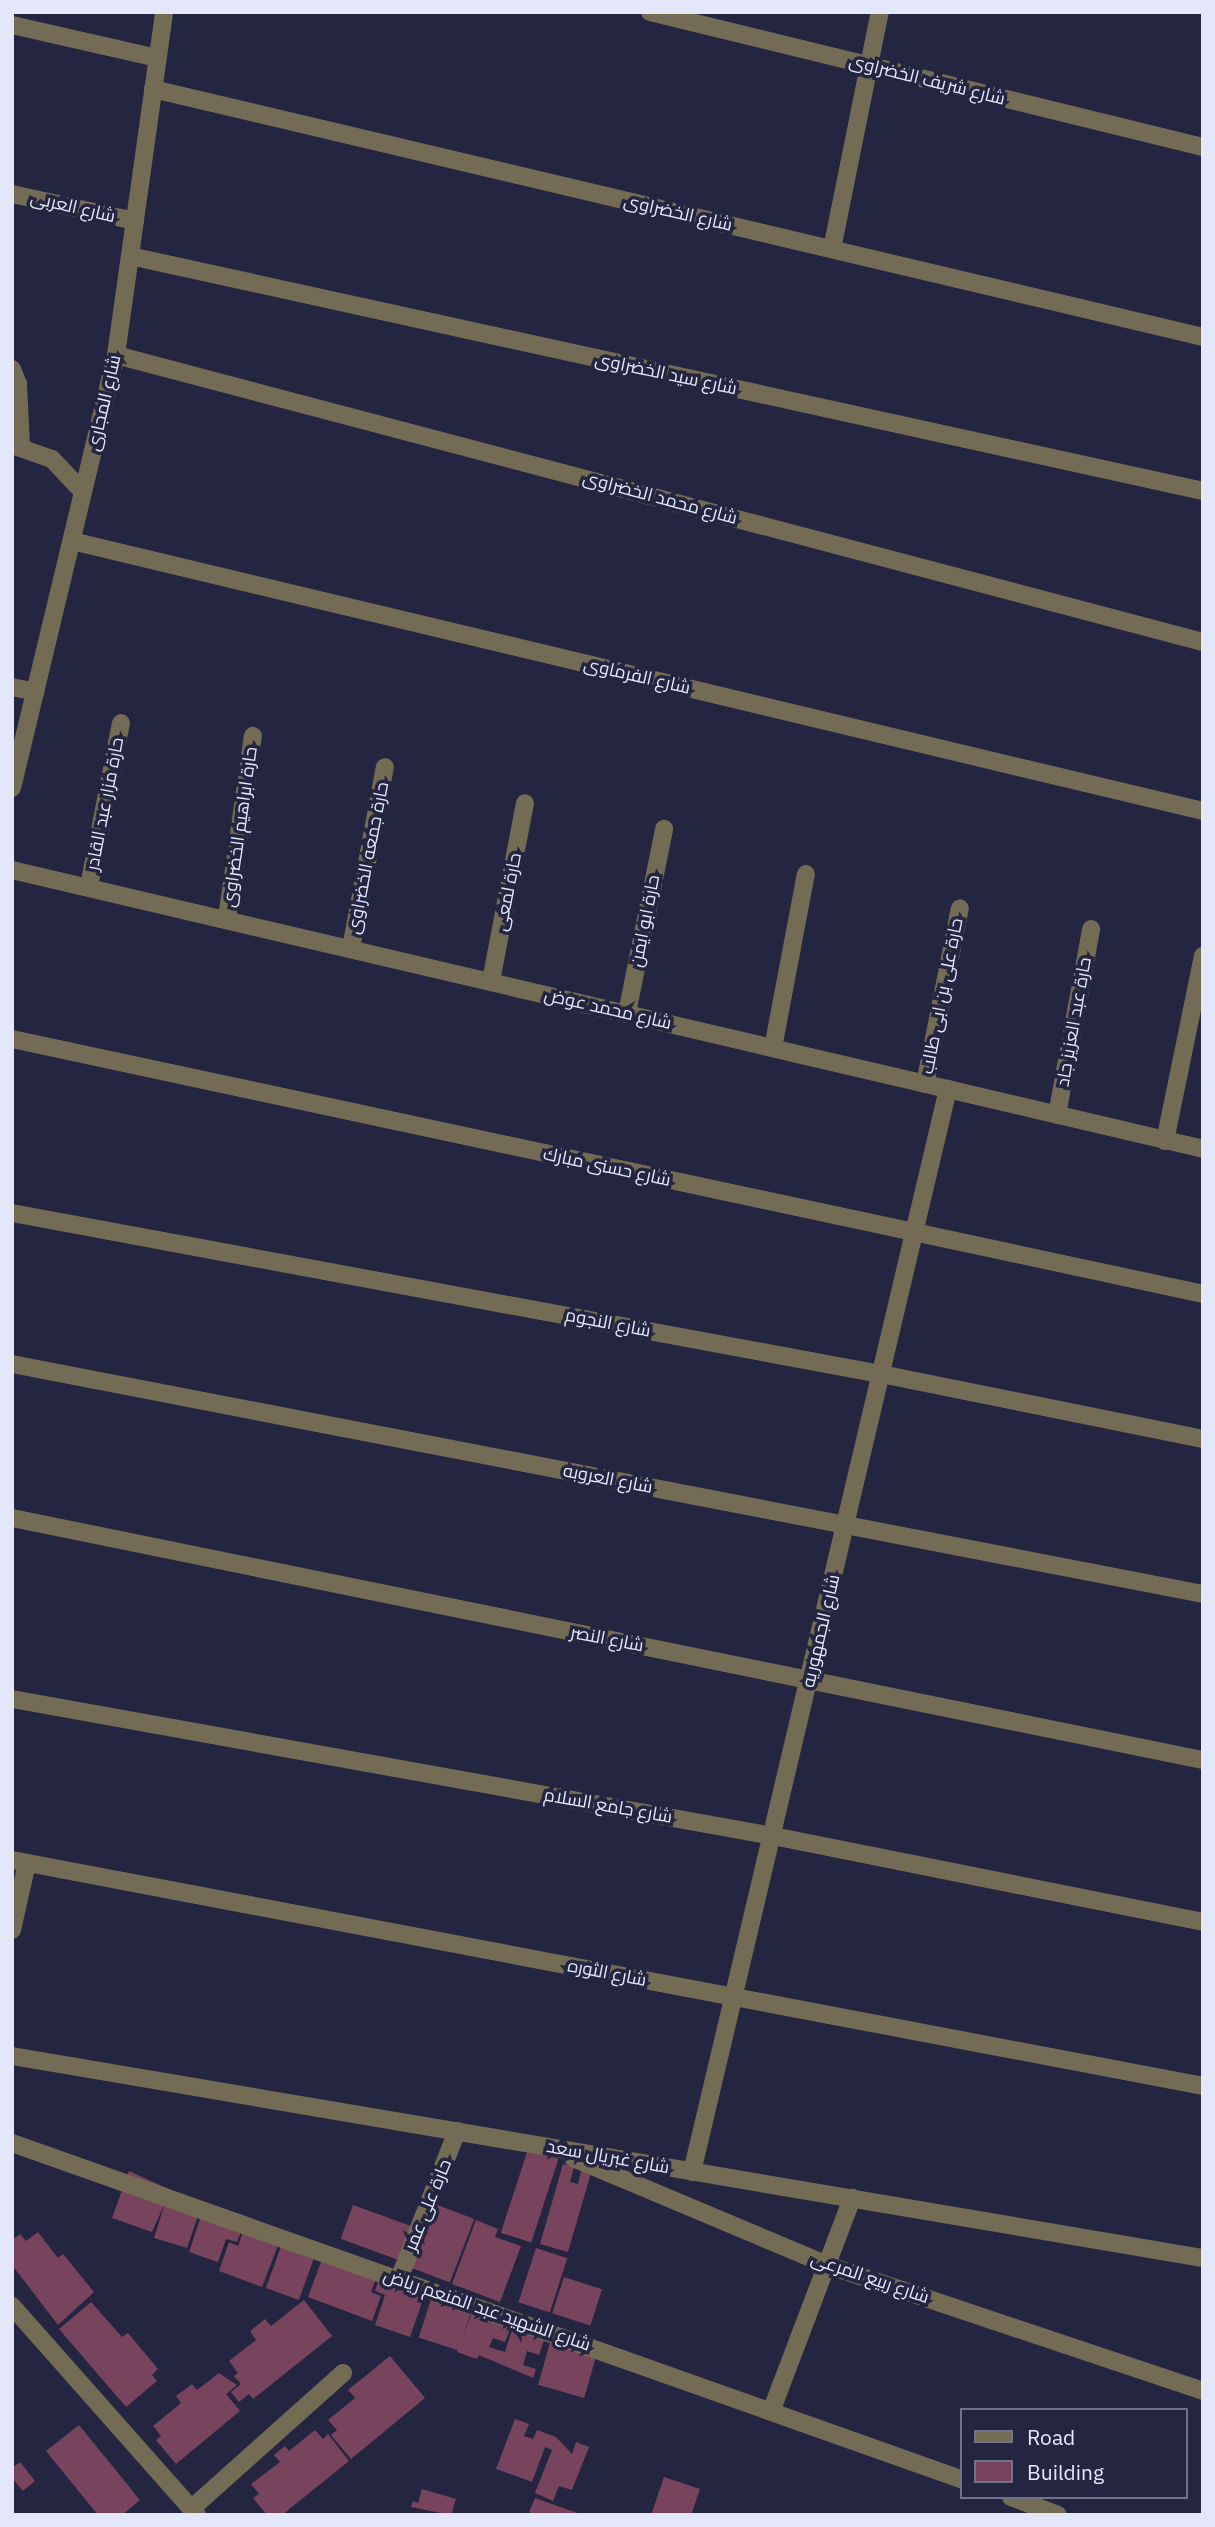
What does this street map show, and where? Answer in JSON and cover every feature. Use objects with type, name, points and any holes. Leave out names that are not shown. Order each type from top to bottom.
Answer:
[{"type":"street","name":"شارع المجارى","points":[[12,788],[116,355],[164,12]]},
{"type":"street","name":"شارع شريف الخضراوى","points":[[650,12],[1203,147]]},
{"type":"street","points":[[832,249],[880,12]]},
{"type":"street","points":[[12,25],[157,58]]},
{"type":"street","name":"شارع الخضراوى","points":[[153,89],[1203,337]]},
{"type":"street","name":"شارع العربى","points":[[12,194],[135,221]]},
{"type":"street","name":"شارع سيد الخضراوى","points":[[130,256],[1203,491]]},
{"type":"street","name":"شارع محمد الخضراوى","points":[[116,355],[1203,642]]},
{"type":"street","points":[[12,369],[17,446],[52,458],[83,492]]},
{"type":"street","name":"شارع الفرماوى","points":[[72,541],[1203,811]]},
{"type":"street","points":[[12,687],[35,692]]},
{"type":"street","name":"حارة مزار عبد القادر","points":[[89,886],[121,723]]},
{"type":"street","name":"حارة ابراهيم الخضراوى","points":[[227,918],[253,736]]},
{"type":"street","name":"حارة جمعه الخضراوى","points":[[351,948],[385,767]]},
{"type":"street","name":"حارة لمعى","points":[[491,981],[525,803]]},
{"type":"street","name":"حارة ابو ايمن","points":[[627,1013],[664,829]]},
{"type":"street","name":"شارع محمد عوض","points":[[12,870],[227,918],[1203,1149]]},
{"type":"street","points":[[773,1048],[806,874]]},
{"type":"street","name":"حارة على بن ابى طالب","points":[[925,1084],[960,908]]},
{"type":"street","name":"حارة عبد العزيز جاد","points":[[1057,1115],[1091,929]]},
{"type":"street","points":[[1165,1141],[1203,956]]},
{"type":"street","name":"شارع حسنى مبارك","points":[[12,1040],[1203,1294]]},
{"type":"street","name":"شارع الجمهوريه","points":[[692,2172],[947,1089]]},
{"type":"street","name":"شارع النجوم","points":[[12,1213],[881,1374],[1203,1439]]},
{"type":"street","name":"شارع العروبه","points":[[12,1364],[1203,1594]]},
{"type":"street","name":"شارع النصر","points":[[12,1518],[1203,1760]]},
{"type":"street","name":"شارع جامع السلام","points":[[12,1699],[773,1836],[1203,1922]]},
{"type":"street","points":[[12,1930],[19,1861]]},
{"type":"street","name":"شارع الثوره","points":[[19,1861],[1203,2086]]},
{"type":"street","name":"شارع غبريال سعد","points":[[12,2056],[1203,2258]]},
{"type":"street","name":"حارة على عمر","points":[[398,2279],[457,2132]]},
{"type":"street","name":"شارع الشهيد عبد المنعم رياض","points":[[12,2143],[772,2409],[960,2479]]},
{"type":"street","name":"شارع ربيع المرعى","points":[[544,2146],[827,2265],[1203,2391]]},
{"type":"street","points":[[772,2409],[852,2199]]},
{"type":"street","points":[[12,2305],[194,2512],[343,2373]]},
{"type":"street","points":[[1016,2499],[1058,2515]]},
{"type":"building","points":[[528,2149],[558,2159],[531,2243],[501,2233]]},
{"type":"building","points":[[563,2164],[574,2167],[570,2182],[578,2184],[581,2171],[591,2173],[568,2252],[540,2244]]},
{"type":"building","points":[[129,2171],[202,2204],[187,2248],[154,2238],[165,2203],[152,2232],[112,2218]]},
{"type":"building","points":[[205,2204],[246,2218],[237,2242],[226,2239],[218,2262],[189,2252]]},
{"type":"building","points":[[435,2204],[474,2219],[450,2283],[411,2267]]},
{"type":"building","points":[[353,2205],[412,2227],[400,2260],[341,2239]]},
{"type":"building","points":[[476,2220],[498,2229],[495,2237],[521,2246],[500,2302],[452,2284]]},
{"type":"building","points":[[247,2221],[282,2235],[262,2287],[219,2271],[229,2242],[238,2246]]},
{"type":"building","points":[[38,2232],[58,2258],[63,2254],[94,2292],[58,2325],[12,2265],[12,2240],[20,2234],[26,2241]]},
{"type":"building","points":[[283,2241],[316,2253],[299,2300],[266,2288]]},
{"type":"building","points":[[327,2246],[381,2266],[371,2292],[381,2296],[372,2321],[308,2297]]},
{"type":"building","points":[[536,2248],[567,2258],[550,2312],[518,2302]]},
{"type":"building","points":[[382,2269],[428,2285],[410,2337],[375,2325],[385,2295],[375,2291]]},
{"type":"building","points":[[564,2277],[602,2289],[590,2326],[552,2313]]},
{"type":"building","points":[[435,2287],[475,2300],[459,2350],[419,2337]]},
{"type":"building","points":[[304,2300],[332,2336],[253,2399],[249,2394],[239,2402],[231,2392],[241,2384],[234,2376],[238,2373],[229,2361],[256,2340],[250,2331],[265,2319],[271,2326]]},
{"type":"building","points":[[91,2302],[122,2337],[128,2333],[158,2369],[152,2375],[157,2381],[126,2407],[59,2329]]},
{"type":"building","points":[[476,2302],[515,2316],[505,2342],[493,2338],[489,2347],[505,2352],[515,2321],[547,2331],[539,2355],[527,2351],[523,2365],[536,2369],[533,2378],[479,2355],[477,2359],[457,2352]]},
{"type":"building","points":[[554,2329],[600,2342],[584,2398],[538,2385]]},
{"type":"building","points":[[390,2356],[425,2398],[351,2459],[331,2435],[337,2430],[328,2420],[355,2398],[348,2390]]},
{"type":"building","points":[[219,2373],[237,2385],[226,2394],[240,2411],[176,2464],[156,2440],[161,2436],[153,2426],[181,2403],[176,2396],[192,2384],[197,2390]]},
{"type":"building","points":[[515,2419],[529,2424],[524,2436],[533,2439],[537,2430],[556,2437],[572,2454],[576,2442],[589,2447],[572,2490],[559,2486],[553,2501],[535,2493],[552,2450],[545,2447],[532,2482],[496,2469]]},
{"type":"building","points":[[79,2425],[140,2500],[122,2515],[98,2515],[46,2451]]},
{"type":"building","points":[[315,2430],[323,2439],[328,2434],[349,2461],[282,2515],[267,2515],[253,2498],[259,2494],[251,2484],[280,2462],[274,2455],[285,2446],[289,2451]]},
{"type":"building","points":[[20,2462],[35,2481],[23,2491],[12,2478],[12,2468]]},
{"type":"building","points":[[664,2477],[700,2489],[691,2515],[651,2515]]},
{"type":"building","points":[[422,2489],[456,2499],[451,2515],[411,2507],[413,2501],[418,2503]]},
{"type":"building","points":[[535,2498],[580,2515],[537,2515],[529,2512]]}]
